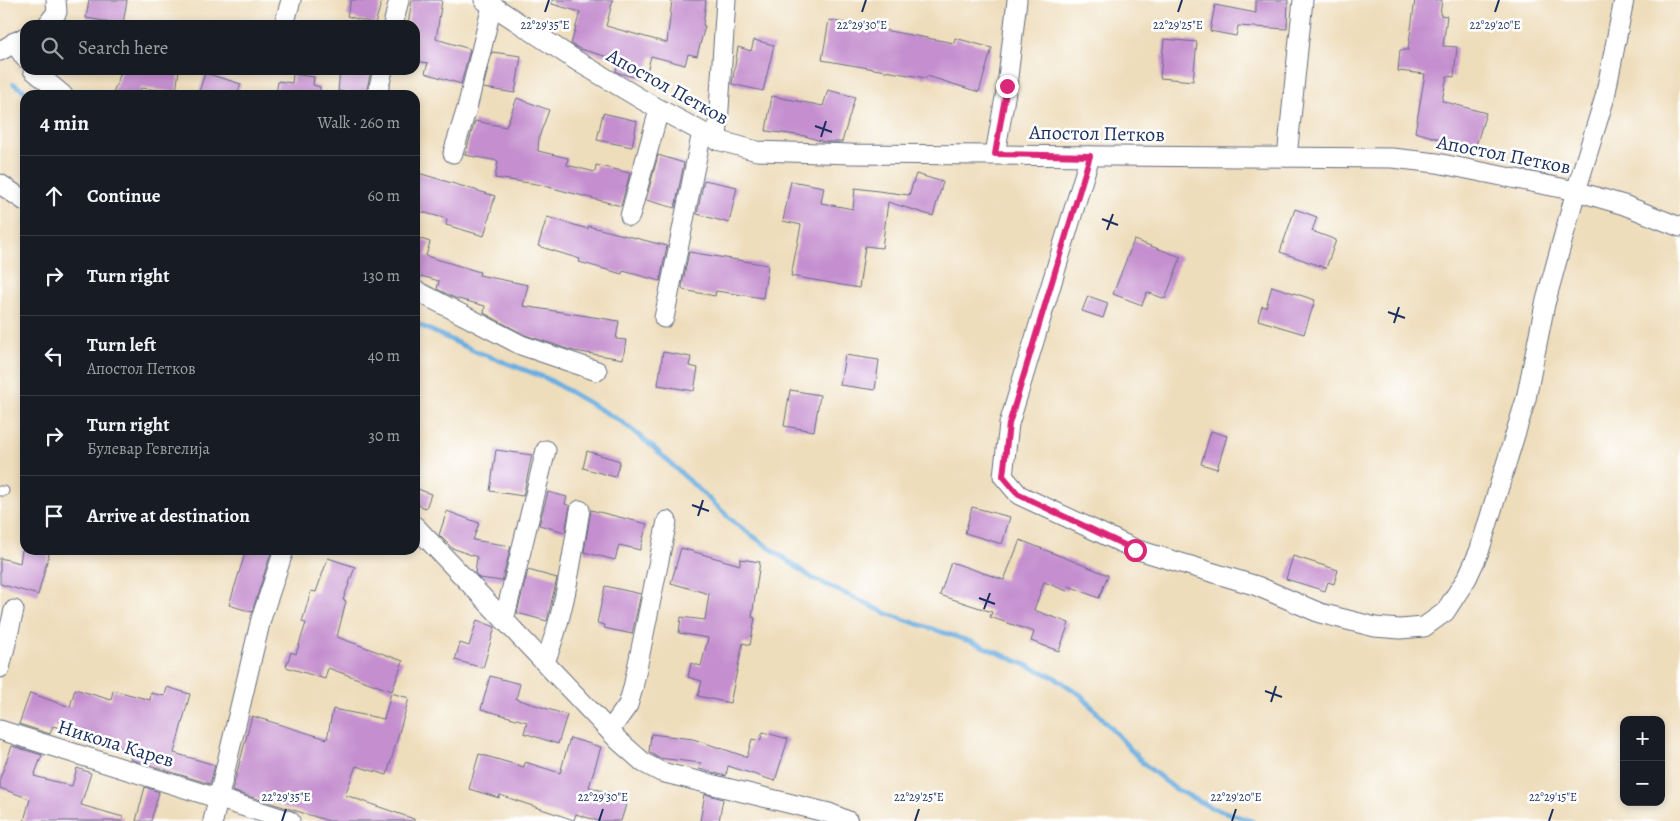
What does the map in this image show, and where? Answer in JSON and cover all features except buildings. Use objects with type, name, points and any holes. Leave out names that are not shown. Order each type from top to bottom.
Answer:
[{"type":"street","points":[[285,20],[291,0]]},
{"type":"street","points":[[394,20],[399,0]]},
{"type":"street","points":[[664,318],[709,136],[726,0]]},
{"type":"street","points":[[995,154],[1007,86],[1017,0]]},
{"type":"street","points":[[1287,156],[1302,0]]},
{"type":"street","points":[[1090,156],[1009,424],[1003,476],[1019,495],[1135,550],[1257,586],[1320,613],[1375,627],[1400,629],[1424,627],[1445,612],[1467,578],[1479,552],[1526,399],[1546,304],[1576,191],[1605,98],[1624,0]]},
{"type":"street","points":[[453,153],[488,3]]},
{"type":"street","name":"Апостол Петков","points":[[488,3],[659,110],[709,136],[756,151],[783,153],[1392,158],[1437,163],[1576,191],[1624,206],[1680,227]]},
{"type":"street","points":[[39,75],[57,90]]},
{"type":"street","points":[[378,90],[382,75]]},
{"type":"street","points":[[630,216],[659,110]]},
{"type":"street","points":[[0,184],[20,198]]},
{"type":"street","points":[[420,293],[521,345],[597,371]]},
{"type":"street","points":[[504,620],[546,450]]},
{"type":"street","points":[[545,662],[565,601],[580,510]]},
{"type":"street","points":[[610,730],[628,705],[633,688],[667,521]]},
{"type":"street","points":[[420,531],[610,730],[644,763],[661,772],[829,813],[848,821]]},
{"type":"street","points":[[213,821],[261,619],[282,555]]},
{"type":"street","points":[[0,668],[14,610]]},
{"type":"street","name":"Никола Карев","points":[[0,730],[290,821]]},
{"type":"waterway","points":[[14,84],[23,90]]},
{"type":"waterway","points":[[420,325],[475,351],[546,378],[622,422],[654,448],[736,524],[812,578],[888,614],[975,643],[1054,677],[1081,695],[1144,764],[1174,788],[1210,807],[1252,821]]},
{"type":"route","points":[[1007,86],[995,154],[1090,156],[1009,424],[1003,476],[1019,495],[1135,550]]}]
